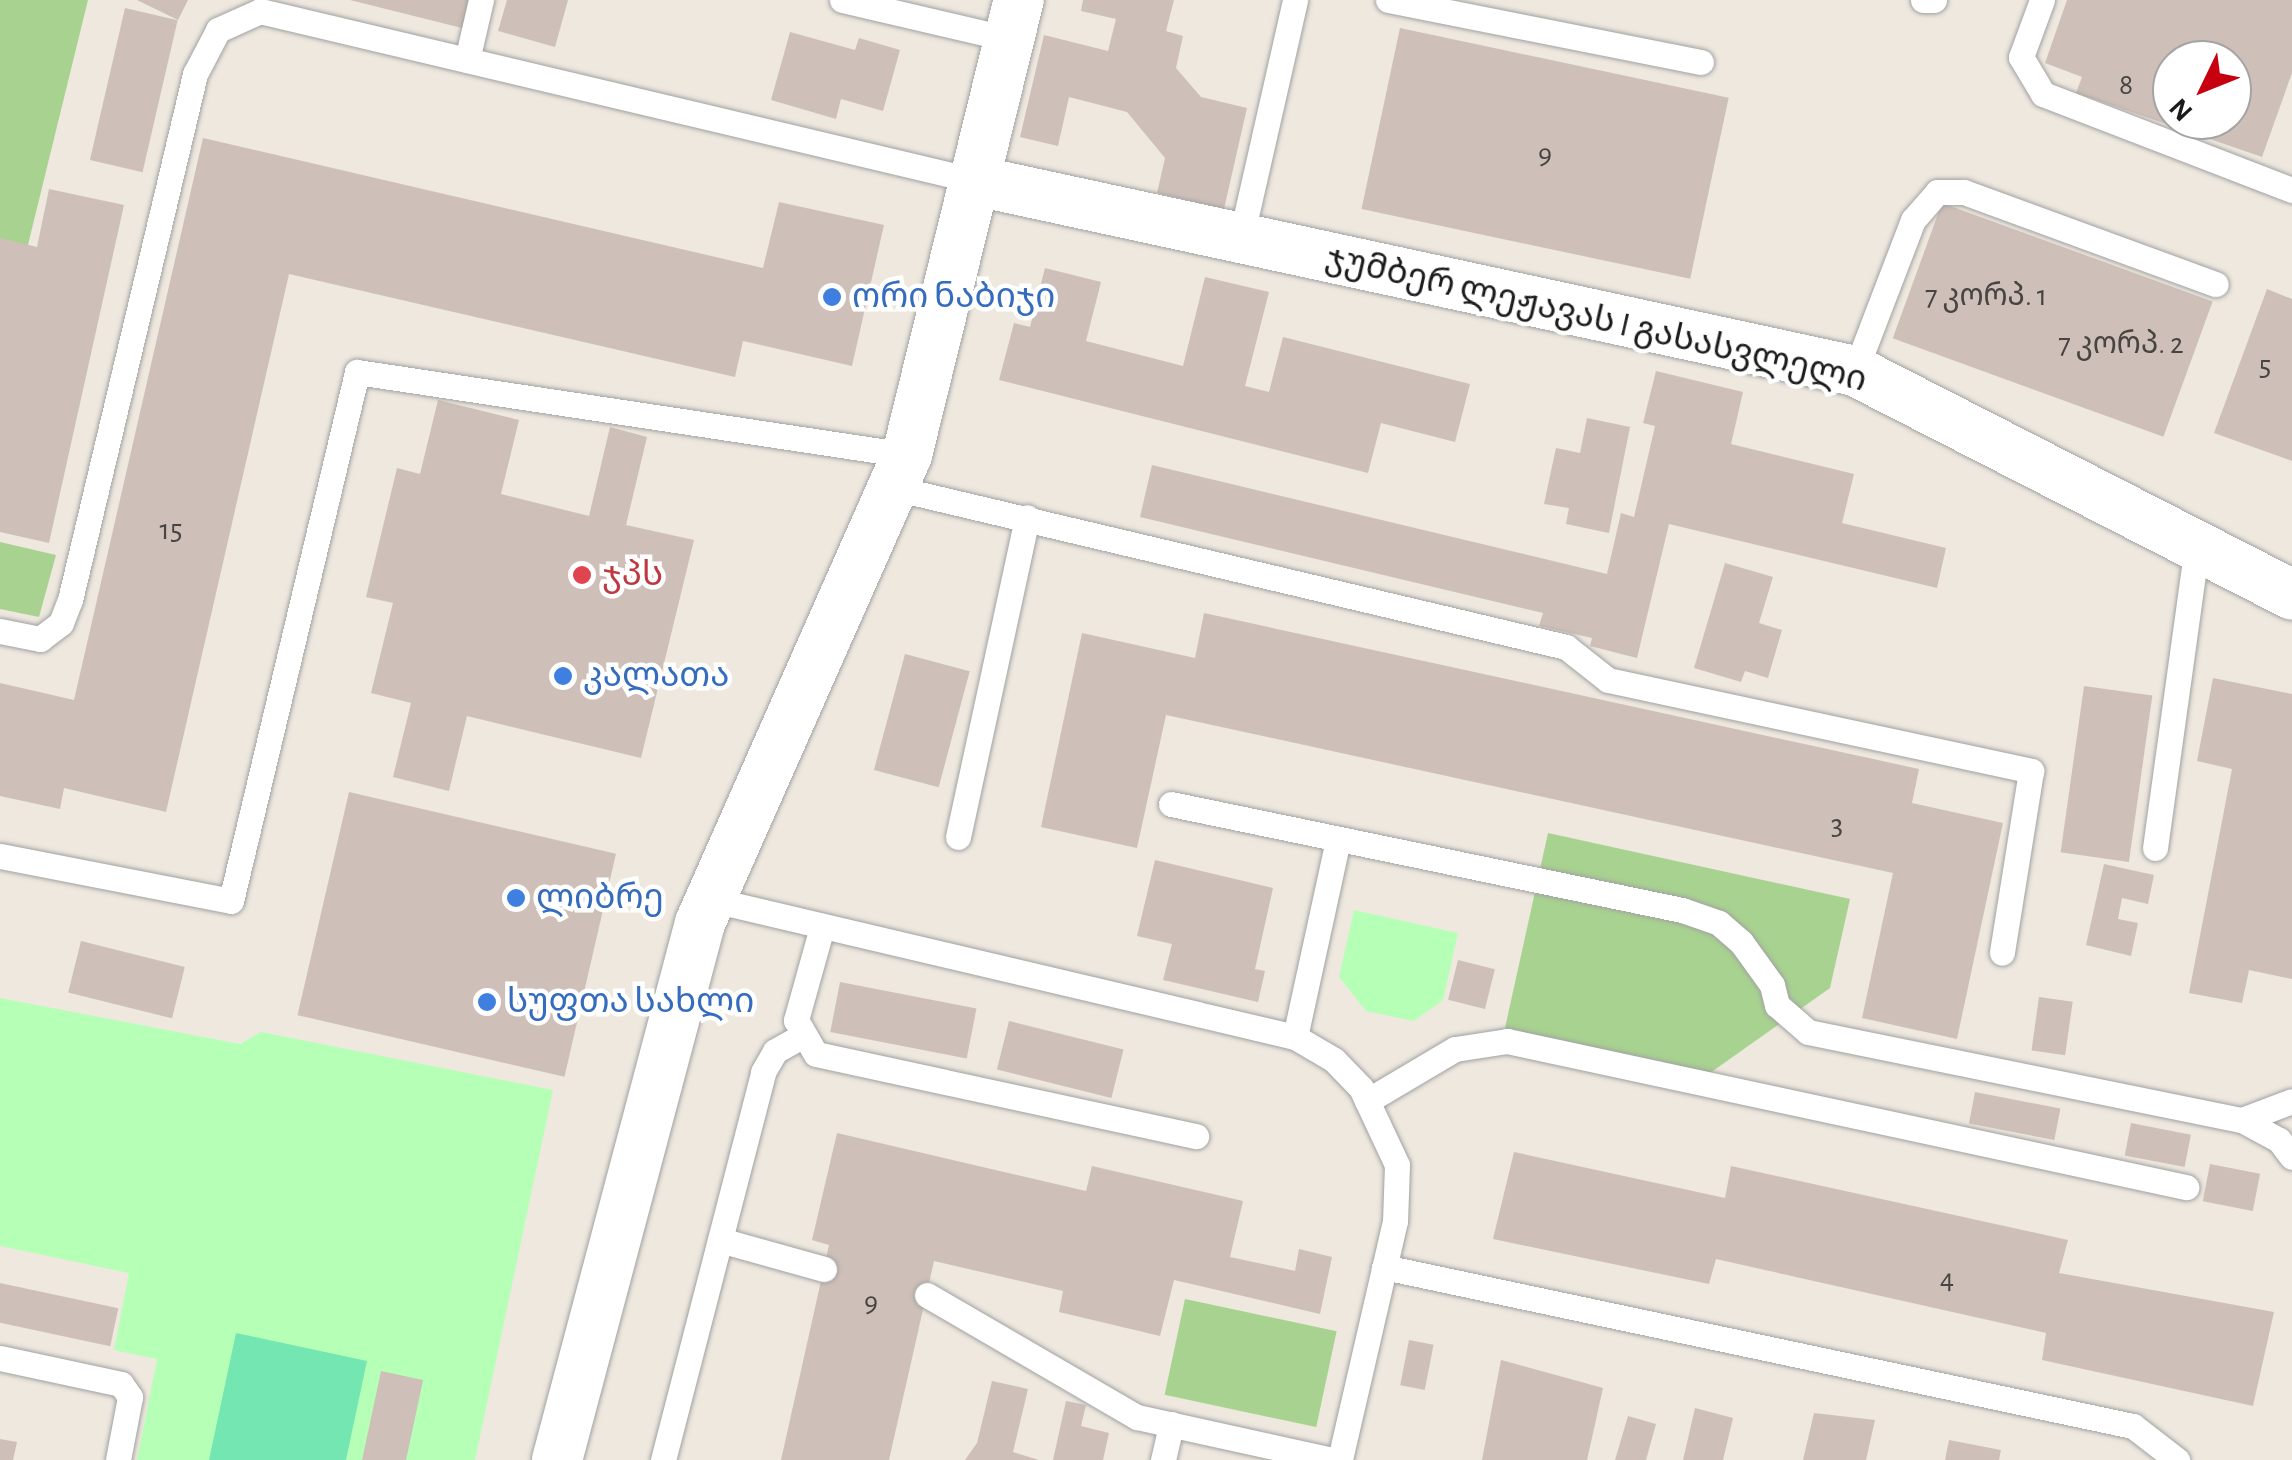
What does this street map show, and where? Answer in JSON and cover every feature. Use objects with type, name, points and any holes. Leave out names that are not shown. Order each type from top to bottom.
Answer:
[{"type":"street","points":[[557,1460],[709,899],[901,472],[977,181],[1014,19]]},
{"type":"street","name":"ჯუმბერ ლეჟავას I გასასვლელი","points":[[977,181],[1855,371],[2292,595]]},
{"type":"lane","points":[[467,60],[481,0]]},
{"type":"lane","points":[[842,0],[1014,19]]},
{"type":"lane","points":[[1241,238],[1295,0]]},
{"type":"lane","points":[[1388,0],[1701,62]]},
{"type":"lane","points":[[1922,0],[1934,0]]},
{"type":"lane","points":[[2042,0],[2021,57],[2043,94],[2291,185]]},
{"type":"lane","points":[[0,631],[40,639],[61,623],[70,600],[195,74],[218,30],[260,12],[977,181]]},
{"type":"lane","points":[[1855,371],[1913,220],[1937,192],[1964,192],[2216,284]]},
{"type":"lane","points":[[0,856],[231,902],[357,372],[901,472],[1028,517],[1566,647],[1608,680],[2031,771],[2002,953]]},
{"type":"lane","points":[[958,837],[1028,517]]},
{"type":"lane","points":[[2156,848],[2196,546]]},
{"type":"lane","points":[[1171,804],[1702,916],[1757,960],[1777,1005],[1808,1032],[2242,1120],[2279,1140],[2292,1157]]},
{"type":"lane","points":[[1295,1037],[1338,840]]},
{"type":"lane","points":[[709,899],[1295,1037],[1334,1060],[1367,1101],[1397,1166],[1395,1221],[1336,1460],[1138,1417],[927,1295]]},
{"type":"lane","points":[[822,927],[796,1020],[800,1037],[816,1054],[842,1063],[1196,1136]]},
{"type":"lane","points":[[663,1460],[763,1072],[776,1051],[800,1037]]},
{"type":"lane","points":[[1367,1101],[1455,1049],[1506,1042],[2186,1187]]},
{"type":"lane","points":[[2242,1120],[2292,1102]]},
{"type":"lane","points":[[720,1240],[824,1269]]},
{"type":"lane","points":[[1384,1267],[2133,1426],[2177,1460]]},
{"type":"lane","points":[[0,1358],[121,1384],[130,1396],[118,1460]]},
{"type":"lane","points":[[1163,1460],[1170,1424]]},
{"type":"green space","points":[[0,0],[88,0],[0,359]]},
{"type":"green space","points":[[0,542],[56,555],[39,617],[0,609]]},
{"type":"green space","points":[[1548,833],[1850,899],[1830,988],[1710,1073],[1505,1028]]},
{"type":"green space","points":[[1354,910],[1458,933],[1443,1000],[1414,1021],[1366,1011],[1339,977]]},
{"type":"green space","points":[[0,998],[240,1044],[261,1032],[553,1090],[475,1460],[137,1460],[157,1359],[114,1350],[129,1273],[0,1246]]},
{"type":"green space","points":[[1185,1299],[1337,1331],[1316,1427],[1165,1395]]},
{"type":"green space","points":[[236,1333],[367,1361],[346,1460],[209,1460]]},
{"type":"building","points":[[137,0],[188,0],[178,20]]},
{"type":"building","points":[[350,0],[473,0],[466,29]]},
{"type":"building","points":[[507,0],[568,0],[555,47],[498,31]]},
{"type":"building","points":[[1083,0],[1174,0],[1166,31],[1183,36],[1176,68],[1201,97],[1247,108],[1224,209],[1157,193],[1165,158],[1127,112],[1069,97],[1058,146],[1020,137],[1044,35],[1108,51],[1116,19],[1081,11]]},
{"type":"building","points":[[2067,0],[2292,0],[2292,73],[2262,157],[2213,140],[2252,140],[2252,40],[2152,40],[2152,119],[2076,93],[2082,77],[2045,63]]},
{"type":"building","points":[[125,8],[178,20],[143,172],[90,160]]},
{"type":"building","points":[[1400,28],[1729,98],[1690,279],[1362,209]]},
{"type":"building","points":[[790,32],[855,50],[859,38],[900,50],[883,111],[841,99],[836,119],[771,100]]},
{"type":"building","points":[[203,138],[763,268],[779,202],[884,225],[852,366],[743,341],[735,377],[289,274],[166,812],[64,788],[60,809],[0,796],[0,683],[74,700]]},
{"type":"building","points":[[49,189],[124,205],[49,543],[0,532],[0,238],[37,247]]},
{"type":"building","points":[[1942,203],[2213,302],[2163,437],[1893,338]]},
{"type":"building","points":[[1045,268],[1101,282],[1086,341],[1183,366],[1205,277],[1269,292],[1245,386],[1269,392],[1283,337],[1470,384],[1455,442],[1381,423],[1368,473],[999,380],[1014,323],[1030,327]]},
{"type":"building","points":[[2267,289],[2292,299],[2292,461],[2214,433]]},
{"type":"building","points":[[1656,371],[1743,392],[1731,444],[1854,474],[1842,523],[1946,548],[1937,588],[1669,524],[1637,658],[1590,646],[1592,638],[1539,626],[1543,613],[1140,517],[1152,465],[1607,574],[1621,513],[1634,517],[1655,426],[1643,423]]},
{"type":"building","points":[[438,400],[519,420],[501,494],[589,516],[610,427],[647,437],[626,525],[694,540],[641,758],[467,716],[449,791],[393,777],[411,703],[371,693],[393,603],[366,597],[397,468],[420,474]]},
{"type":"building","points":[[1587,418],[1630,427],[1609,533],[1566,524],[1569,508],[1544,504],[1556,448],[1580,453]]},
{"type":"building","points":[[1725,563],[1773,577],[1759,623],[1782,630],[1768,678],[1745,671],[1741,682],[1694,668]]},
{"type":"building","points":[[1204,613],[1919,769],[1912,803],[2003,823],[1957,1039],[1862,1018],[1893,873],[1166,715],[1137,848],[1041,827],[1082,633],[1195,658]]},
{"type":"building","points":[[905,654],[970,671],[939,787],[874,770]]},
{"type":"building","points":[[2213,678],[2292,694],[2292,979],[2249,970],[2242,1003],[2189,993],[2232,769],[2197,761]]},
{"type":"building","points":[[2084,686],[2152,696],[2129,862],[2061,852]]},
{"type":"building","points":[[349,792],[616,854],[564,1077],[297,1015]]},
{"type":"building","points":[[1155,860],[1273,888],[1255,969],[1265,971],[1258,1002],[1163,980],[1172,944],[1137,936]]},
{"type":"building","points":[[2104,864],[2154,875],[2148,904],[2122,898],[2118,919],[2138,923],[2131,956],[2086,945]]},
{"type":"building","points":[[81,941],[185,967],[172,1018],[68,992]]},
{"type":"building","points":[[1458,960],[1495,969],[1485,1009],[1448,1000]]},
{"type":"building","points":[[840,982],[976,1009],[967,1059],[830,1032]]},
{"type":"building","points":[[2039,997],[2073,1002],[2065,1055],[2031,1050]]},
{"type":"building","points":[[1009,1021],[1123,1050],[1111,1098],[997,1070]]},
{"type":"building","points":[[1975,1092],[2060,1109],[2054,1140],[1969,1123]]},
{"type":"building","points":[[2131,1123],[2191,1135],[2185,1167],[2125,1155]]},
{"type":"building","points":[[837,1133],[1086,1191],[1092,1166],[1243,1201],[1230,1257],[1295,1271],[1299,1249],[1332,1257],[1320,1314],[1174,1280],[1160,1336],[1059,1312],[1063,1291],[934,1261],[889,1460],[781,1460],[829,1245],[812,1240]]},
{"type":"building","points":[[1514,1152],[1725,1198],[1731,1166],[2068,1240],[2059,1273],[2274,1312],[2253,1406],[2042,1360],[2046,1333],[1716,1259],[1709,1284],[1493,1239]]},
{"type":"building","points":[[2210,1164],[2260,1174],[2253,1211],[2203,1201]]},
{"type":"building","points":[[0,1283],[118,1308],[110,1346],[0,1323]]},
{"type":"building","points":[[1409,1340],[1434,1345],[1425,1390],[1400,1385]]},
{"type":"building","points":[[1501,1360],[1603,1388],[1587,1460],[1482,1460]]},
{"type":"building","points":[[381,1371],[423,1380],[406,1460],[362,1460]]},
{"type":"building","points":[[992,1381],[1028,1389],[1013,1452],[1039,1460],[965,1460],[977,1443]]},
{"type":"building","points":[[1066,1401],[1086,1405],[1081,1426],[1109,1433],[1103,1460],[1053,1460]]},
{"type":"building","points":[[1695,1408],[1733,1418],[1723,1460],[1683,1460]]},
{"type":"building","points":[[1814,1413],[1875,1420],[1866,1460],[1803,1460]]},
{"type":"building","points":[[1628,1416],[1656,1424],[1646,1460],[1615,1460]]},
{"type":"building","points":[[0,1439],[17,1442],[13,1460],[0,1460]]},
{"type":"building","points":[[1949,1440],[2001,1450],[1999,1460],[1945,1460]]},
{"type":"place","name":"ორი ნაბიჯი","points":[[832,297]]},
{"type":"place","name":"ჯპს","points":[[582,575]]},
{"type":"place","name":"კალათა","points":[[563,676]]},
{"type":"place","name":"ლიბრე","points":[[516,898]]},
{"type":"place","name":"სუფთა სახლი","points":[[487,1002]]}]
